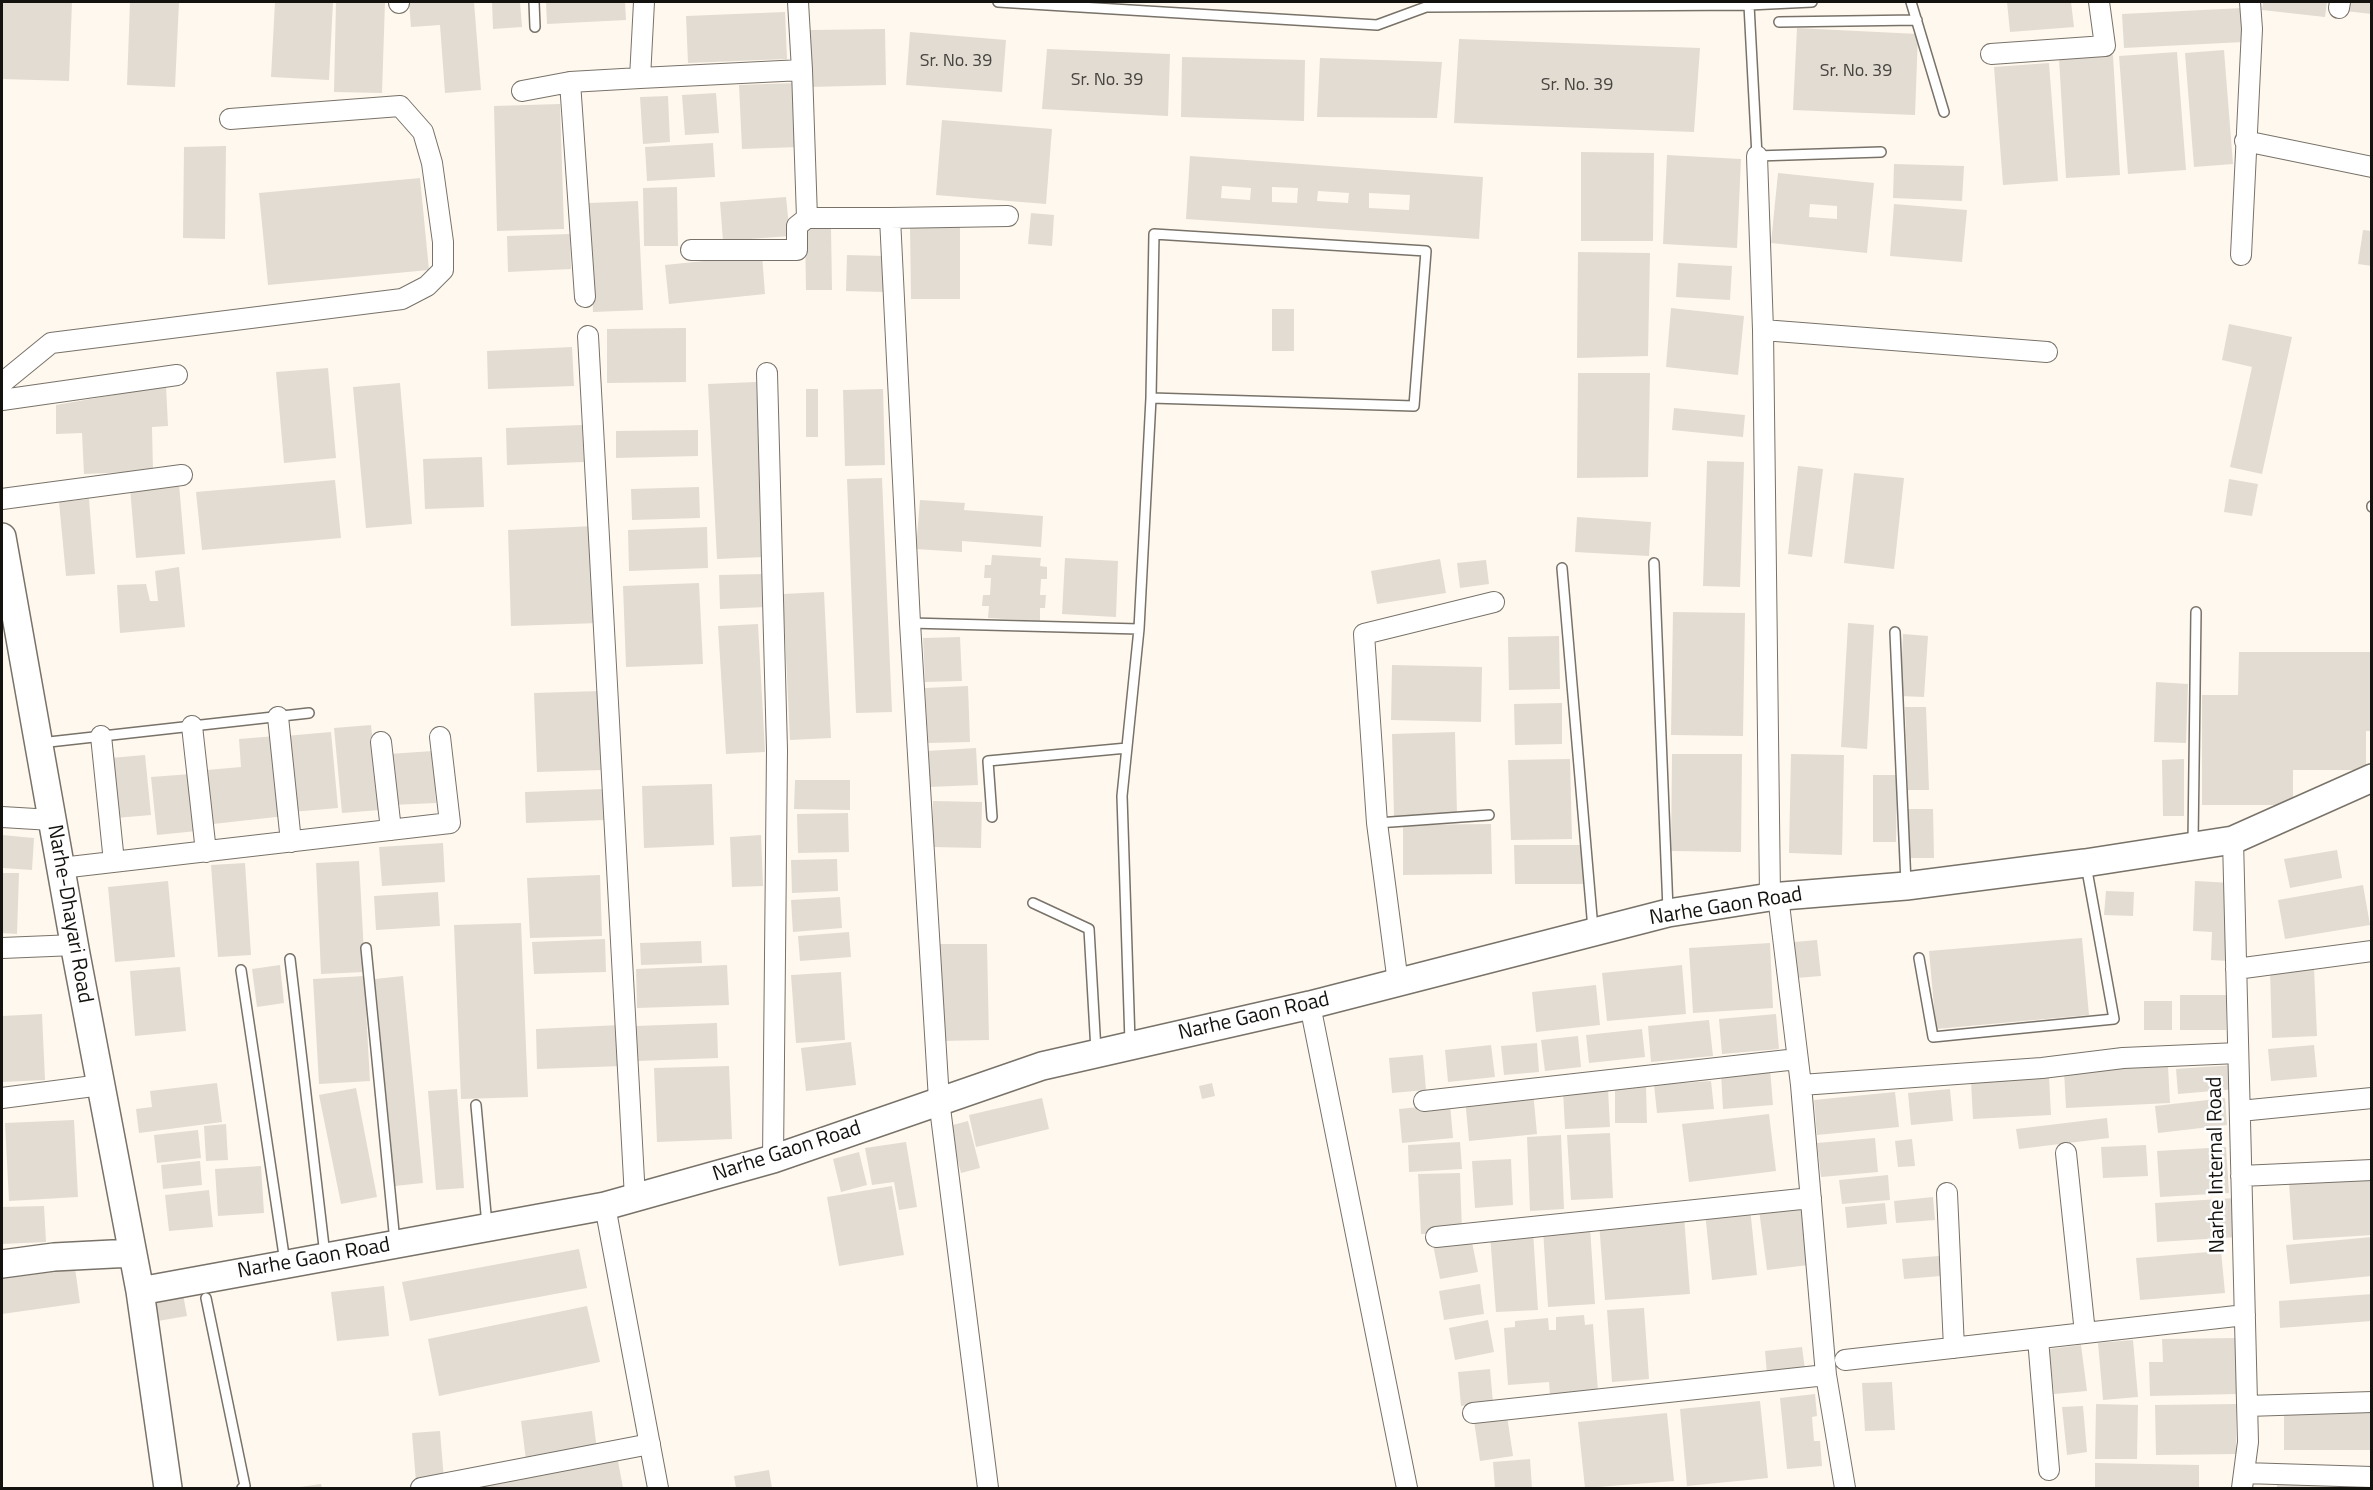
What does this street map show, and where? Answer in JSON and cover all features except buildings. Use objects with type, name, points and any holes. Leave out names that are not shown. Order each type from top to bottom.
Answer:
[{"type":"street","points":[[640,78],[644,2]]},
{"type":"street","points":[[798,2],[807,218]]},
{"type":"street","points":[[1991,54],[2105,46],[2099,2]]},
{"type":"street","points":[[2241,255],[2252,29],[2250,2]]},
{"type":"street","points":[[522,91],[570,82],[801,70]]},
{"type":"street","points":[[570,82],[585,297]]},
{"type":"street","points":[[2,383],[51,343],[402,298],[427,286],[443,270],[443,242],[432,163],[423,132],[400,105],[230,119]]},
{"type":"street","points":[[2245,141],[2372,167]]},
{"type":"street","points":[[1757,156],[1763,330],[1774,897],[1801,1085],[1826,1375],[1845,1488]]},
{"type":"street","points":[[691,250],[797,250],[797,226],[807,218],[1008,216]]},
{"type":"street","points":[[890,218],[910,622],[939,1100],[988,1488]]},
{"type":"street","points":[[1763,330],[2047,352]]},
{"type":"street","points":[[588,336],[635,1198]]},
{"type":"street","points":[[767,373],[777,750],[773,1159]]},
{"type":"street","points":[[2,399],[177,375]]},
{"type":"street","points":[[2,499],[182,475]]},
{"type":"street","name":"Narhe-Dhayari Road","points":[[2,537],[7,597],[39,743],[140,1292],[168,1488]]},
{"type":"street","points":[[1398,983],[1377,823],[1365,634],[1494,602]]},
{"type":"street","points":[[278,717],[291,842]]},
{"type":"street","points":[[192,726],[206,852]]},
{"type":"street","points":[[100,736],[114,862]]},
{"type":"street","points":[[61,868],[450,823],[440,737]]},
{"type":"street","points":[[381,742],[391,830]]},
{"type":"street","name":"Narhe Gaon Road","points":[[140,1292],[605,1206],[773,1159],[1042,1066],[1310,1005],[1668,913],[1774,897],[1906,886],[2085,863],[2233,840],[2372,778]]},
{"type":"street","points":[[2,817],[52,820]]},
{"type":"street","name":"Narhe Internal Road","points":[[2233,840],[2248,1442],[2243,1481]]},
{"type":"street","points":[[2,948],[75,945]]},
{"type":"street","points":[[2236,969],[2372,951]]},
{"type":"street","points":[[1310,1005],[1407,1488]]},
{"type":"street","points":[[1801,1085],[2042,1068],[2123,1058],[2238,1053]]},
{"type":"street","points":[[1424,1101],[1797,1059]]},
{"type":"street","points":[[2,1098],[101,1085]]},
{"type":"street","points":[[2240,1111],[2372,1098]]},
{"type":"street","points":[[2066,1154],[2085,1333]]},
{"type":"street","points":[[2241,1176],[2372,1170]]},
{"type":"street","points":[[1947,1193],[1954,1348]]},
{"type":"street","points":[[1437,1237],[1811,1198]]},
{"type":"street","points":[[605,1206],[658,1488]]},
{"type":"street","points":[[2,1264],[54,1257],[132,1253]]},
{"type":"street","points":[[1845,1360],[2245,1315]]},
{"type":"street","points":[[2038,1339],[2049,1470]]},
{"type":"street","points":[[1473,1413],[1826,1375]]},
{"type":"street","points":[[2247,1406],[2372,1402]]},
{"type":"street","points":[[421,1488],[650,1444]]},
{"type":"street","points":[[2243,1481],[2372,1477]]},
{"type":"lane","points":[[534,2],[536,27]]},
{"type":"lane","points":[[998,2],[1377,25],[1426,7],[1749,5],[1812,2]]},
{"type":"lane","points":[[1911,2],[1944,112]]},
{"type":"lane","points":[[1749,5],[1757,156],[1881,152]]},
{"type":"lane","points":[[1779,22],[1917,20]]},
{"type":"lane","points":[[1130,1045],[1122,796],[1139,629],[1151,398],[1154,234],[1426,251],[1414,406],[1151,398]]},
{"type":"lane","points":[[1654,563],[1668,913]]},
{"type":"lane","points":[[1562,568],[1594,932]]},
{"type":"lane","points":[[2193,845],[2196,612]]},
{"type":"lane","points":[[910,622],[1139,629]]},
{"type":"lane","points":[[1895,632],[1906,886]]},
{"type":"lane","points":[[39,743],[309,713]]},
{"type":"lane","points":[[992,818],[988,761],[1127,748]]},
{"type":"lane","points":[[1377,823],[1489,815]]},
{"type":"lane","points":[[1919,958],[1934,1037],[2114,1019],[2085,863]]},
{"type":"lane","points":[[1033,903],[1089,929],[1096,1053]]},
{"type":"lane","points":[[366,948],[395,1245]]},
{"type":"lane","points":[[290,959],[326,1257]]},
{"type":"lane","points":[[241,970],[285,1265]]},
{"type":"lane","points":[[476,1105],[488,1227]]},
{"type":"lane","points":[[206,1298],[245,1486],[242,1488]]}]
